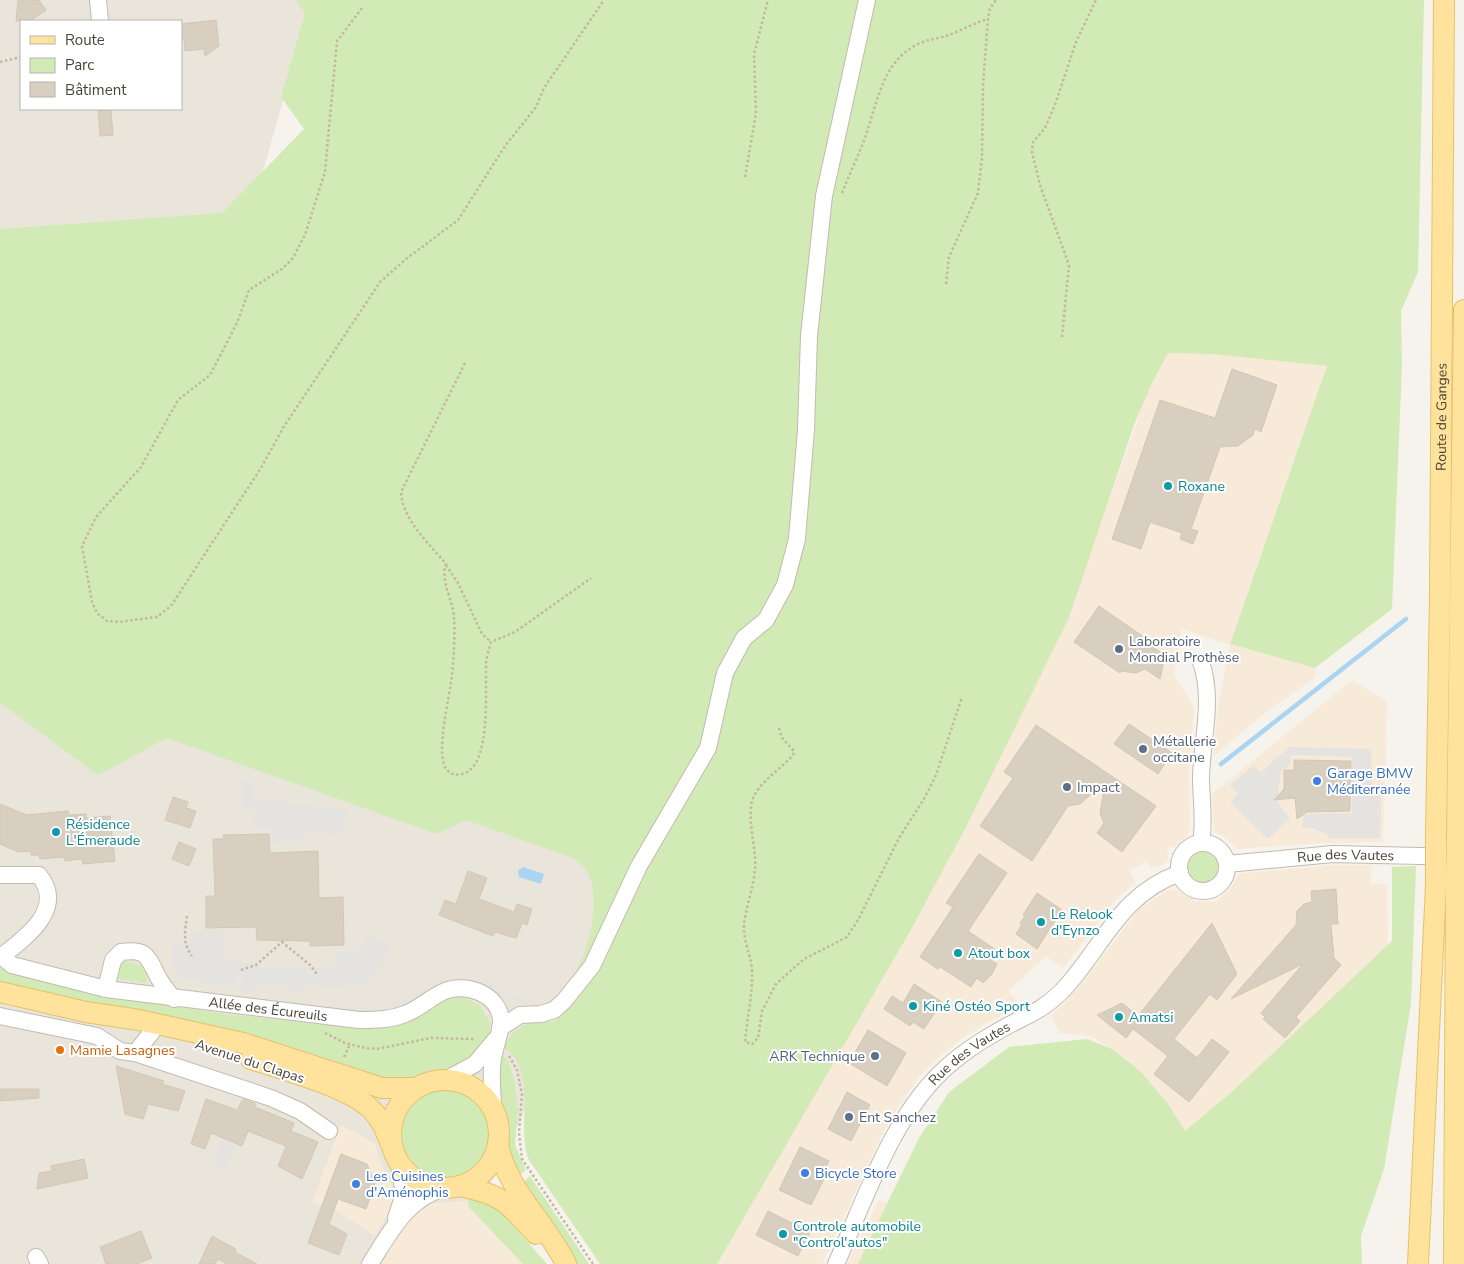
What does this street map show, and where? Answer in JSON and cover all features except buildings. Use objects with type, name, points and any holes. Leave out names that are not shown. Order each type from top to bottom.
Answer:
[{"type":"main road","name":"Route de Ganges","points":[[1418,1264],[1436,885],[1444,0]]},
{"type":"main road","name":"Route de Ganges","points":[[1454,1264],[1456,884],[1464,310]]},
{"type":"main road","name":"Avenue du Clapas","points":[[0,992],[86,1012],[139,1020],[243,1043],[382,1088],[416,1088]]},
{"type":"main road","name":"Avenue du Clapas","points":[[86,1012],[108,1021],[246,1058],[350,1095],[371,1109],[378,1117],[391,1144]]},
{"type":"main road","points":[[447,1079],[474,1088],[488,1100],[493,1109],[499,1132],[498,1144],[502,1163],[513,1185],[551,1235],[564,1264],[506,1203],[490,1193],[424,1184],[410,1176],[399,1164],[391,1144],[393,1115],[403,1099],[416,1088],[428,1082],[447,1079]]},
{"type":"main road","points":[[453,1187],[477,1178],[487,1168],[498,1144]]},
{"type":"street","points":[[98,0],[100,20]]},
{"type":"street","points":[[447,1079],[475,1064],[498,1033],[520,1016],[541,1014],[554,1010],[564,1001],[592,966],[639,866],[708,748],[725,673],[744,638],[766,620],[785,585],[797,539],[806,430],[809,336],[822,214],[834,144],[867,0]]},
{"type":"street","points":[[1200,662],[1206,682],[1208,704],[1201,774],[1201,843]]},
{"type":"street","points":[[1201,843],[1216,846],[1225,857],[1227,864],[1223,881],[1208,890],[1191,887],[1180,873],[1180,861],[1185,851],[1201,843]]},
{"type":"street","name":"Rue des Vautes","points":[[1227,864],[1334,854],[1464,857]]},
{"type":"street","name":"Rue des Vautes","points":[[836,1264],[891,1144],[904,1119],[926,1089],[948,1066],[976,1045],[1047,1005],[1063,990],[1131,902],[1152,887],[1180,873]]},
{"type":"street","name":"Allée des Écureuils","points":[[0,875],[39,875],[44,884],[48,905],[42,921],[1,955],[12,965],[106,989],[174,999],[360,1020],[380,1020],[406,1014],[447,990],[466,989],[481,993],[491,999],[500,1013],[492,1074],[493,1109]]},
{"type":"street","points":[[106,989],[113,960],[121,952],[142,952],[150,958],[163,986],[174,999]]},
{"type":"street","points":[[0,1016],[97,1036],[120,1051],[135,1052],[271,1098],[300,1111],[329,1131]]},
{"type":"street","points":[[135,1052],[152,1032]]},
{"type":"street","points":[[392,1229],[404,1194],[399,1164]]},
{"type":"street","points":[[370,1264],[392,1229],[419,1198],[453,1187]]},
{"type":"path","points":[[362,8],[337,41],[325,172],[305,235],[294,258],[282,269],[249,290],[237,324],[210,375],[178,400],[141,466],[96,517],[87,531],[82,546],[82,556],[89,595],[94,609],[107,621],[157,617],[171,606],[261,468],[283,428],[380,282],[406,259],[458,220],[505,146],[536,107],[544,88],[604,0]]},
{"type":"path","points":[[745,177],[756,113],[754,54],[768,0]]},
{"type":"path","points":[[946,284],[949,257],[978,193],[982,158],[983,86],[988,19],[990,8],[996,0]]},
{"type":"path","points":[[1062,337],[1069,265],[1040,185],[1032,152],[1033,142],[1045,128],[1055,105],[1076,42],[1096,0]]},
{"type":"path","points":[[822,214],[834,206],[841,196],[868,130],[876,98],[886,75],[900,58],[914,46],[988,19]]},
{"type":"path","points":[[0,62],[20,57]]},
{"type":"path","points":[[465,363],[401,492],[404,510],[409,519],[446,564],[458,583],[482,634],[491,642]]},
{"type":"path","points":[[446,564],[444,574],[454,616],[450,691],[442,746],[444,765],[455,775],[467,773],[479,760],[483,744],[486,662],[491,642]]},
{"type":"path","points":[[491,642],[515,632],[591,578]]},
{"type":"path","points":[[779,728],[782,738],[794,751],[793,754],[761,787],[754,796],[751,808],[755,870],[744,927],[752,969],[750,1009],[745,1042],[752,1044],[758,1038],[762,1011],[776,984],[804,959],[847,936],[858,920],[899,838],[924,799],[936,775],[962,697]]},
{"type":"path","points":[[187,916],[184,938],[186,949],[192,956]]},
{"type":"path","points":[[241,970],[256,966],[282,942],[310,965],[317,974]]},
{"type":"path","points":[[343,1058],[350,1044]]},
{"type":"shaded area","points":[[0,0],[299,0],[308,12],[247,228],[0,246]]},
{"type":"shaded area","points":[[1168,353],[1211,354],[1327,366],[1230,644],[1315,668],[1316,677],[1260,717],[1213,756],[1218,705],[1230,645],[1182,629],[1174,674],[1194,708],[1189,775],[1190,828],[1187,836],[1176,846],[1170,847],[1167,850],[1168,859],[1158,868],[1156,866],[1151,869],[1147,861],[1130,871],[1136,883],[1117,898],[1063,968],[1046,956],[1008,991],[1021,1006],[988,1022],[964,1037],[941,1055],[918,1078],[888,1122],[822,1264],[717,1264],[893,957],[911,929],[964,830],[1072,612],[1079,586],[1152,380]]},
{"type":"shaded area","points":[[1352,680],[1387,702],[1383,842],[1318,843],[1236,849],[1227,839],[1214,831],[1212,794]]},
{"type":"shaded area","points":[[0,688],[610,850],[604,957],[540,1045],[534,1090],[476,1215],[520,1264],[0,1264]]},
{"type":"shaded area","points":[[1289,747],[1371,749],[1372,794],[1381,794],[1380,838],[1329,838],[1327,834],[1312,828],[1302,827],[1304,814],[1352,813],[1352,757],[1292,755],[1290,764],[1281,772],[1277,801],[1290,819],[1268,839],[1230,802],[1238,794],[1230,785],[1253,766],[1261,772]]},
{"type":"shaded area","points":[[253,778],[255,800],[303,804],[346,811],[344,822],[347,825],[341,835],[330,835],[328,831],[304,832],[305,841],[272,843],[271,829],[256,829],[254,812],[243,812],[240,781]]},
{"type":"shaded area","points":[[1336,865],[1372,865],[1371,884],[1387,884],[1388,946],[1205,1121],[1180,1131],[1127,1059],[1091,1036],[1059,1033],[1051,1015],[1063,1005],[1097,964],[1138,910],[1166,891],[1173,889],[1196,901],[1214,902],[1228,892],[1239,875],[1245,873]]},
{"type":"shaded area","points":[[223,930],[224,957],[267,969],[328,967],[341,952],[358,952],[365,936],[391,945],[378,974],[366,984],[318,990],[317,982],[311,980],[305,984],[304,993],[290,992],[285,983],[262,982],[258,984],[254,992],[240,990],[242,979],[240,977],[238,977],[233,987],[178,977],[174,969],[174,943],[190,942],[190,932]]},
{"type":"shaded area","points":[[454,978],[479,981],[524,999],[522,1004],[482,986],[443,984],[406,1007],[378,1015],[311,1008],[311,1004],[377,1011],[407,1000],[442,980]]},
{"type":"shaded area","points":[[341,1125],[375,1143],[380,1162],[392,1186],[394,1203],[375,1236],[334,1210],[312,1202]]},
{"type":"shaded area","points":[[221,1140],[235,1145],[228,1168],[213,1163]]},
{"type":"shaded area","points":[[879,1200],[891,1205],[871,1264],[847,1264]]},
{"type":"shaded area","points":[[465,1201],[527,1264],[380,1264],[407,1221],[420,1209],[432,1203]]},
{"type":"green space","points":[[296,0],[1424,0],[1418,272],[1401,311],[1402,365],[1392,609],[1315,668],[1230,644],[1327,366],[1211,354],[1168,353],[1152,383],[1134,425],[1069,618],[966,827],[913,926],[717,1264],[600,1264],[529,1160],[525,1147],[524,1084],[521,1070],[515,1057],[504,1048],[502,1054],[508,1060],[514,1079],[518,1110],[515,1145],[526,1170],[516,1178],[509,1152],[510,1125],[500,1095],[498,1066],[501,1053],[507,1041],[515,1031],[539,1021],[555,1022],[557,1016],[550,1006],[574,975],[584,952],[592,924],[593,895],[587,871],[576,859],[466,820],[437,834],[167,738],[98,775],[0,703],[0,229],[222,213],[304,129],[281,97],[305,13]]},
{"type":"green space","points":[[1204,851],[1210,852],[1215,856],[1219,861],[1219,873],[1215,878],[1210,882],[1204,883],[1198,882],[1193,878],[1189,873],[1188,867],[1189,861],[1193,856],[1198,852]]},
{"type":"green space","points":[[1416,866],[1411,1004],[1384,1169],[1361,1236],[1362,1264],[858,1264],[919,1138],[949,1092],[1009,1047],[1087,1039],[1114,1050],[1141,1072],[1168,1104],[1185,1131],[1234,1090],[1392,941],[1392,867]]},
{"type":"green space","points":[[123,961],[143,966],[147,978],[146,983],[118,979],[117,975]]},
{"type":"green space","points":[[0,968],[92,993],[218,1013],[362,1029],[390,1027],[404,1022],[446,997],[461,996],[479,1005],[490,1022],[490,1034],[487,1046],[455,1068],[422,1073],[407,1080],[392,1083],[0,985]]},
{"type":"green space","points":[[445,1087],[463,1091],[478,1101],[488,1116],[492,1134],[488,1152],[478,1167],[463,1177],[445,1181],[427,1177],[412,1167],[402,1152],[398,1134],[402,1116],[412,1101],[427,1091]]},
{"type":"green space","points":[[530,1176],[589,1264],[576,1264],[521,1184]]},
{"type":"green space","points":[[469,1199],[494,1204],[547,1264],[523,1264],[468,1206]]},
{"type":"water","points":[[523,867],[544,874],[541,884],[519,877],[518,871]]},
{"type":"waterway","points":[[1221,764],[1406,619]]},
{"type":"place","name":"Roxane","points":[[1168,486]]},
{"type":"place","name":"Laboratoire Mondial Prothèse","points":[[1119,649]]},
{"type":"place","name":"Métallerie occitane","points":[[1143,749]]},
{"type":"place","name":"Garage BMW Méditerranée","points":[[1317,781]]},
{"type":"place","name":"Impact","points":[[1067,787]]},
{"type":"place","name":"Résidence L'Émeraude","points":[[56,832]]},
{"type":"place","name":"Le Relook d'Eynzo","points":[[1041,922]]},
{"type":"place","name":"Atout box","points":[[958,953]]},
{"type":"place","name":"Kiné Ostéo Sport","points":[[913,1006]]},
{"type":"place","name":"Amatsi","points":[[1119,1017]]},
{"type":"place","name":"Mamie Lasagnes","points":[[60,1050]]},
{"type":"place","name":"ARK Technique","points":[[875,1056]]},
{"type":"place","name":"Ent Sanchez","points":[[849,1117]]},
{"type":"place","name":"Bicycle Store","points":[[805,1173]]},
{"type":"place","name":"Les Cuisines d'Aménophis","points":[[356,1184]]},
{"type":"place","name":"Controle automobile \"Control'autos\"","points":[[783,1234]]}]
